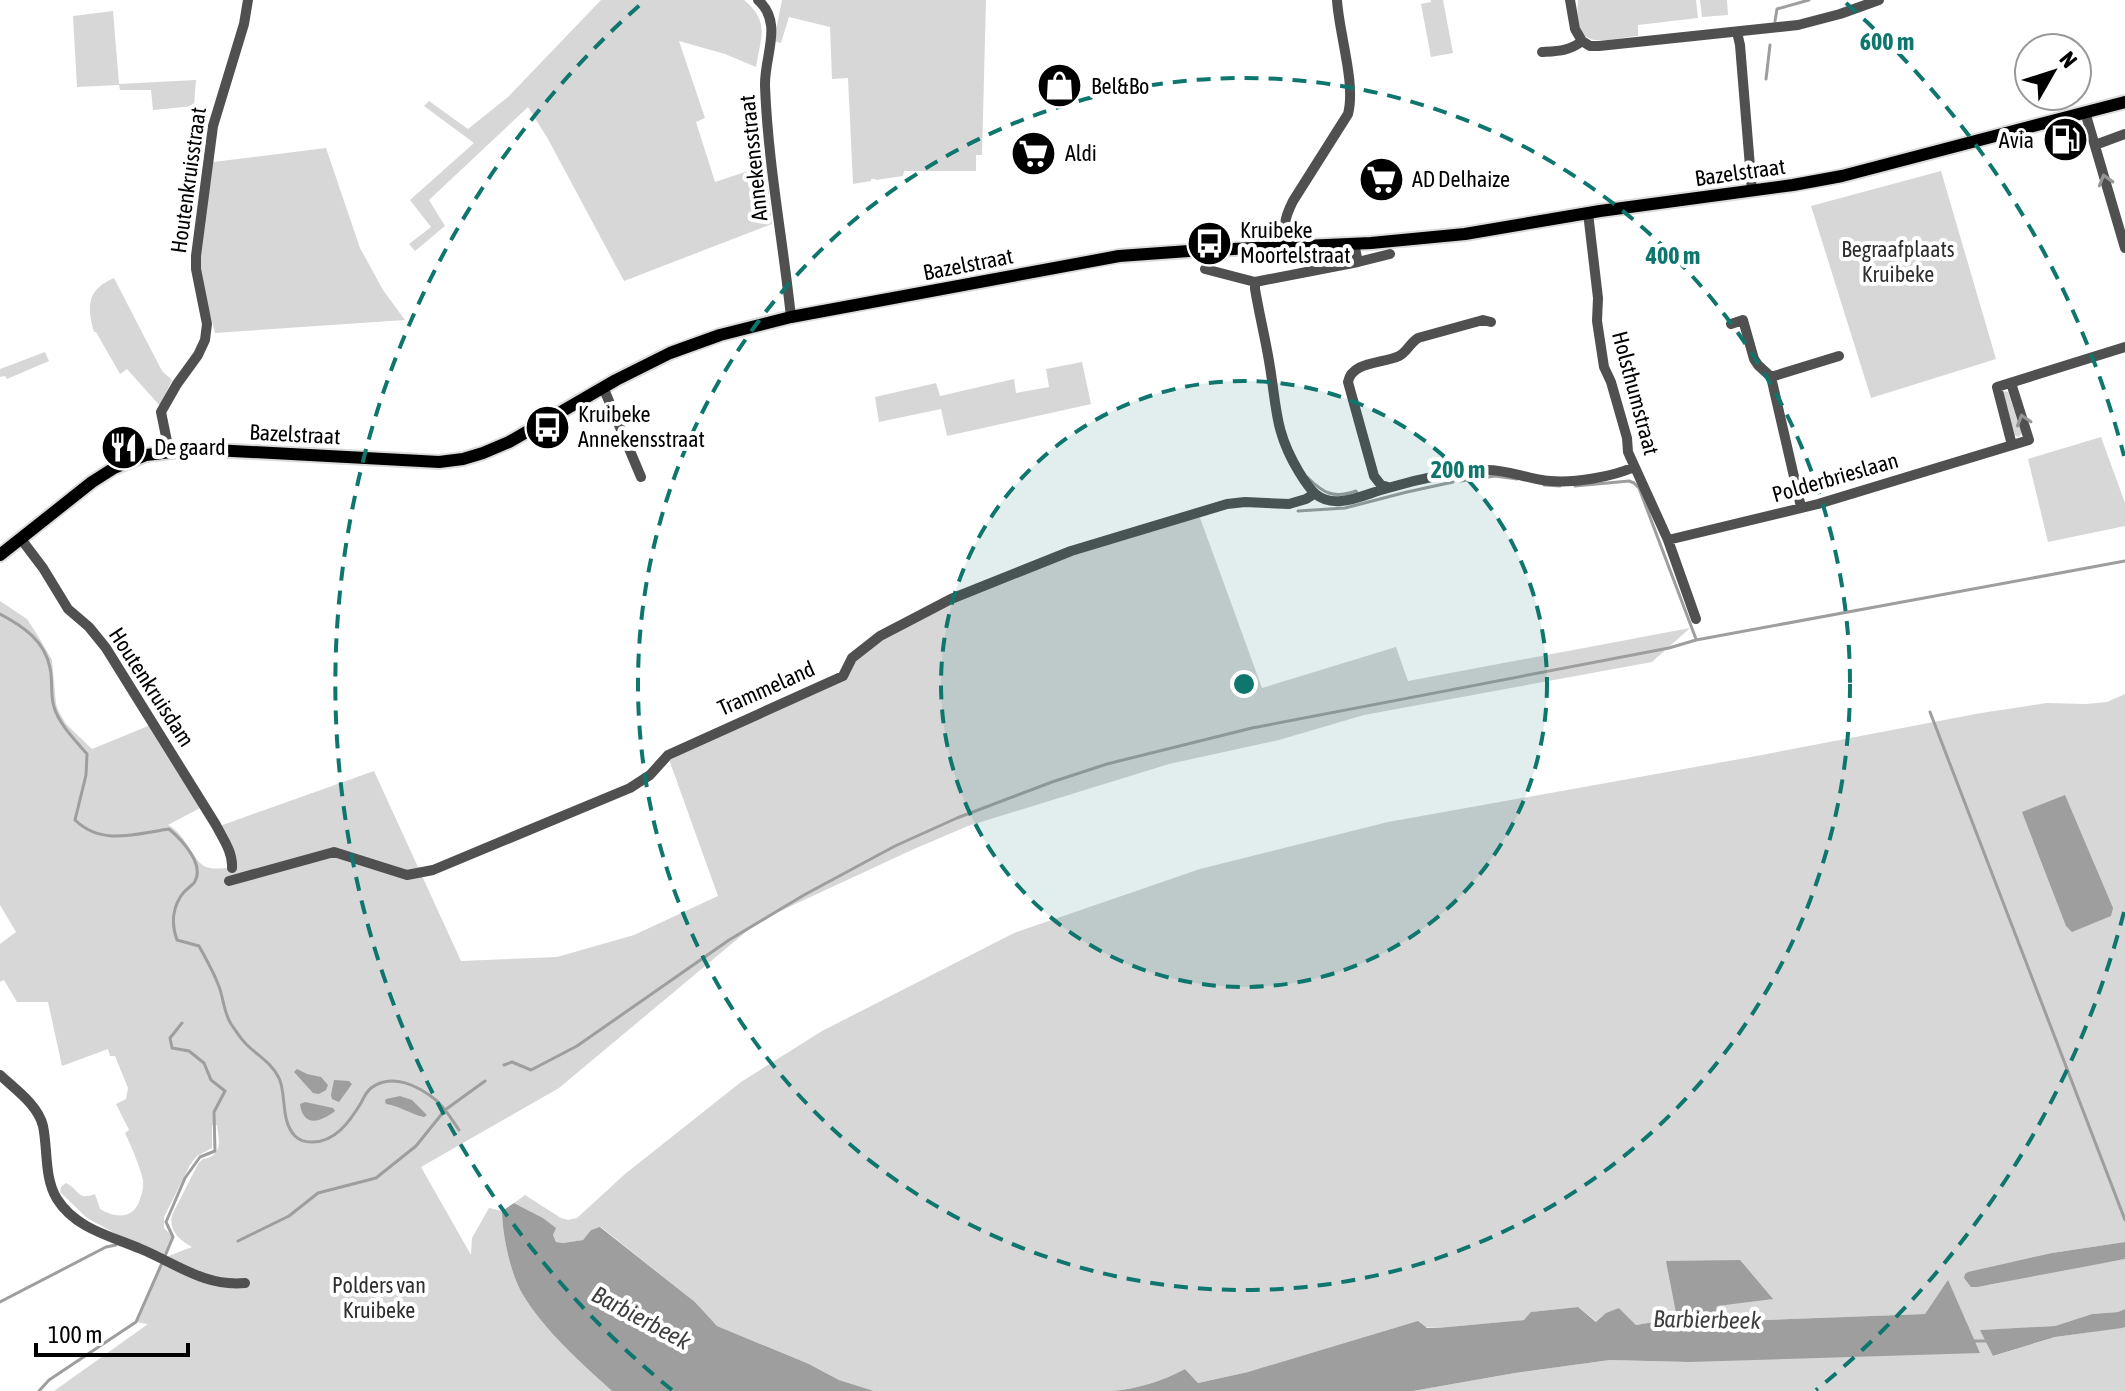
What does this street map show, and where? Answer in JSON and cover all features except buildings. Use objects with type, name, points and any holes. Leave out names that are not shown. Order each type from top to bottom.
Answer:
[{"type":"main road","name":"Bazelstraat","points":[[2093,110],[2125,102]]},
{"type":"main road","name":"Bazelstraat","points":[[0,555],[92,482],[114,468],[146,455],[196,449],[439,462],[463,459],[509,442],[603,387],[670,353],[720,335],[791,317],[1119,256],[1354,244],[1465,234],[1588,213],[1752,191],[1842,176],[2085,112]]},
{"type":"street","name":"Houtenkruisstraat","points":[[169,451],[161,412],[205,340],[207,324],[196,256],[213,126],[244,24],[248,0]]},
{"type":"street","name":"Annekensstraat","points":[[758,0],[768,10],[772,20],[765,89],[791,317]]},
{"type":"street","points":[[1286,247],[1283,227],[1287,214],[1348,114],[1351,103],[1337,0]]},
{"type":"street","points":[[1570,0],[1575,29],[1582,41],[1590,46],[1798,25],[1850,5],[1879,0]]},
{"type":"street","points":[[1737,32],[1752,191]]},
{"type":"street","points":[[1542,52],[1568,50],[1582,41]]},
{"type":"street","points":[[2085,112],[2125,248]]},
{"type":"street","points":[[2095,145],[2125,134]]},
{"type":"street","name":"Holsthumstraat","points":[[1588,213],[1604,367],[1627,438],[1628,452],[1668,540],[1696,619]]},
{"type":"street","points":[[1354,244],[1358,262]]},
{"type":"street","points":[[1205,269],[1255,282],[1390,254]]},
{"type":"street","points":[[1255,282],[1281,436],[1290,458],[1314,494]]},
{"type":"street","points":[[1388,487],[1381,485],[1374,476],[1348,382],[1349,376],[1358,368],[1400,355],[1418,338],[1483,320],[1491,322]]},
{"type":"street","points":[[1731,324],[1743,320],[1754,359],[1771,377],[1801,507]]},
{"type":"street","points":[[2011,383],[2029,440],[2012,445],[1997,387],[2125,347]]},
{"type":"street","points":[[1771,377],[1839,356]]},
{"type":"street","points":[[603,387],[641,477]]},
{"type":"street","name":"Polderbrieslaan","points":[[1668,540],[1801,507],[2012,445]]},
{"type":"street","name":"Trammeland","points":[[229,881],[334,852],[407,875],[433,870],[630,788],[650,775],[668,755],[843,676],[852,658],[880,636],[951,599],[1071,551],[1210,509],[1245,502],[1297,503],[1314,494],[1322,499],[1341,501],[1388,487],[1484,470],[1511,471],[1551,481],[1617,474],[1634,467]]},
{"type":"street","name":"Houtenkruisdam","points":[[21,539],[68,609],[89,627],[106,648],[216,825],[233,859],[232,868]]},
{"type":"street","points":[[0,1075],[35,1110],[42,1124],[51,1186],[59,1202],[72,1216],[90,1229],[201,1278],[245,1283]]},
{"type":"green space","points":[[601,0],[744,0],[758,15],[762,30],[756,67],[679,41],[705,118],[696,122],[715,182],[766,165],[772,224],[624,281],[528,107],[429,200],[445,226],[415,251],[409,244],[431,227],[410,200],[474,143],[424,106],[429,101],[468,129],[508,97]]},
{"type":"green space","points":[[782,0],[986,0],[982,155],[976,155],[976,171],[904,171],[903,176],[853,184],[848,78],[832,79],[830,27],[789,17],[781,43],[774,41]]},
{"type":"green space","points":[[1443,0],[1453,53],[1431,57],[1421,4]]},
{"type":"green space","points":[[1578,0],[1696,0],[1698,18],[1638,25],[1638,36],[1592,39],[1580,29]]},
{"type":"green space","points":[[1700,0],[1727,0],[1728,15],[1702,17]]},
{"type":"green space","points":[[113,11],[119,84],[196,80],[194,106],[153,110],[151,90],[120,90],[119,85],[77,87],[73,16]]},
{"type":"green space","points":[[326,148],[360,248],[383,290],[405,320],[215,333],[202,283],[200,256],[213,162]]},
{"type":"green space","name":"Begraafplaats Kruibeke","points":[[1941,171],[1996,359],[1871,398],[1811,206]]},
{"type":"green space","points":[[114,278],[162,371],[172,380],[160,406],[127,369],[120,374],[94,332],[91,299],[99,287]]},
{"type":"green space","points":[[45,352],[49,361],[7,379],[0,377],[0,369]]},
{"type":"green space","points":[[1082,362],[1091,404],[947,436],[941,409],[879,422],[875,397],[936,383],[940,396],[1014,379],[1016,393],[1049,387],[1046,369]]},
{"type":"green space","points":[[2005,391],[2008,392],[2022,433],[2019,437],[2014,435]]},
{"type":"green space","points":[[2101,437],[2125,503],[2125,526],[2048,542],[2028,459]]},
{"type":"green space","name":"Polders van Kruibeke","points":[[1199,515],[1262,688],[1396,647],[1408,681],[1690,628],[1652,662],[1364,715],[1279,740],[1169,764],[968,826],[759,921],[559,1088],[421,1167],[471,1255],[472,1238],[489,1208],[502,1211],[508,1254],[523,1295],[552,1334],[612,1391],[54,1391],[148,1324],[136,1322],[164,1257],[87,1218],[60,1192],[66,1183],[82,1195],[95,1194],[100,1209],[118,1215],[129,1214],[140,1199],[143,1180],[125,1133],[129,1130],[116,1104],[126,1099],[128,1088],[115,1056],[110,1056],[108,1049],[62,1066],[48,1002],[17,1002],[4,980],[0,982],[0,944],[16,932],[0,905],[0,601],[27,619],[38,636],[52,660],[59,712],[66,724],[92,749],[153,724],[204,806],[168,825],[204,866],[231,868],[217,827],[374,771],[461,961],[557,957],[634,935],[718,896],[666,751],[840,675],[849,656],[1050,555]],"holes":[[[212,1125],[217,1125],[217,1151],[198,1164],[172,1215],[176,1234],[192,1247],[166,1257],[173,1237],[164,1228],[164,1217],[190,1165],[197,1156],[212,1148]]]},
{"type":"green space","points":[[2125,694],[2125,1242],[2052,1253],[1988,1285],[2125,1259],[2125,1309],[2092,1314],[2055,1326],[1981,1330],[1994,1356],[2055,1337],[2125,1327],[2125,1391],[1413,1391],[1610,1360],[1688,1362],[1925,1314],[1712,1322],[1740,1260],[1678,1318],[1636,1325],[1619,1308],[1597,1322],[1578,1307],[1532,1312],[1524,1320],[1423,1327],[1198,1383],[1185,1369],[1150,1384],[1112,1391],[874,1391],[839,1380],[809,1364],[717,1326],[695,1302],[601,1227],[591,1230],[583,1240],[556,1242],[553,1235],[555,1228],[514,1203],[525,1195],[561,1218],[577,1218],[625,1174],[741,1082],[822,1031],[1014,933],[1200,869],[1388,822],[1981,713],[2047,703],[2107,702]]},
{"type":"water","points":[[2065,795],[2113,908],[2111,916],[2072,932],[2066,926],[2022,812]]},
{"type":"water","points":[[297,1069],[321,1077],[328,1085],[326,1090],[313,1093],[294,1072]]},
{"type":"water","points":[[334,1080],[352,1084],[339,1102],[331,1095]]},
{"type":"water","points":[[400,1096],[412,1100],[427,1115],[419,1116],[386,1104],[386,1099]]},
{"type":"water","points":[[305,1102],[335,1111],[319,1120],[309,1120],[300,1104]]},
{"type":"water","points":[[514,1203],[556,1228],[553,1235],[556,1242],[583,1240],[591,1230],[600,1227],[695,1302],[717,1326],[809,1364],[839,1380],[874,1391],[612,1391],[552,1334],[519,1287],[508,1254],[502,1220],[502,1211]]},
{"type":"water","points":[[2125,1242],[2125,1259],[1977,1287],[1971,1287],[1964,1278],[1968,1272],[2052,1253]]},
{"type":"water","points":[[1740,1260],[1773,1299],[1717,1306],[1713,1322],[1925,1314],[1948,1280],[1980,1353],[1688,1362],[1610,1360],[1413,1391],[1112,1391],[1150,1384],[1185,1369],[1198,1383],[1248,1372],[1418,1321],[1427,1328],[1437,1328],[1524,1320],[1531,1312],[1578,1307],[1596,1322],[1606,1313],[1619,1308],[1636,1325],[1677,1318],[1666,1261]]},
{"type":"water","points":[[2125,1309],[2125,1327],[2055,1337],[1993,1356],[1980,1330],[2055,1326],[2092,1314]]},
{"type":"waterway","points":[[1775,21],[1777,9],[1809,0]]},
{"type":"waterway","points":[[1766,79],[1770,45]]},
{"type":"waterway","points":[[1461,481],[1495,476],[1517,479]]},
{"type":"waterway","points":[[1307,477],[1329,493],[1357,493]]},
{"type":"waterway","points":[[1575,486],[1629,481],[1639,488],[1696,639]]},
{"type":"waterway","points":[[1298,511],[1345,508],[1453,482]]},
{"type":"waterway","points":[[1544,485],[1560,486]]},
{"type":"waterway","points":[[504,1065],[512,1062],[531,1070],[577,1046],[729,940],[895,846],[957,818],[1107,764],[1252,728],[1669,648],[1696,640],[2125,561]]},
{"type":"waterway","name":"Barbierbeek","points":[[0,614],[25,629],[43,650],[50,668],[56,713],[87,754],[86,775],[75,820],[85,828],[108,836],[169,829],[191,853],[197,876],[180,897],[175,909],[173,921],[177,940],[199,946],[216,979],[231,1024],[244,1042],[276,1072],[287,1123],[295,1136],[311,1142],[334,1135],[352,1117],[369,1090],[388,1081],[405,1083],[430,1095],[459,1130]]},
{"type":"waterway","points":[[1930,712],[2125,1220]]},
{"type":"waterway","points":[[165,1256],[173,1237],[166,1222],[185,1178],[200,1157],[215,1151],[214,1112],[225,1091],[211,1080],[204,1063],[189,1051],[172,1048],[170,1038],[182,1023]]},
{"type":"waterway","points":[[238,1241],[289,1216],[318,1193],[376,1178],[416,1146],[445,1110],[485,1081]]},
{"type":"waterway","points":[[0,1302],[106,1247],[116,1245]]},
{"type":"waterway","points":[[39,1391],[49,1380],[136,1322],[162,1263]]},
{"type":"waterway","name":"Barbierbeek","points":[[1971,1341],[1987,1341]]},
{"type":"place","name":"Bel&Bo","points":[[1060,86]]},
{"type":"place","name":"Avia","points":[[2065,140]]},
{"type":"place","name":"Aldi","points":[[1034,153]]},
{"type":"place","name":"AD Delhaize","points":[[1381,179]]},
{"type":"place","name":"Kruibeke Moortelstraat","points":[[1209,243]]},
{"type":"place","name":"Kruibeke Annekensstraat","points":[[547,427]]},
{"type":"place","name":"De gaard","points":[[123,447]]}]
